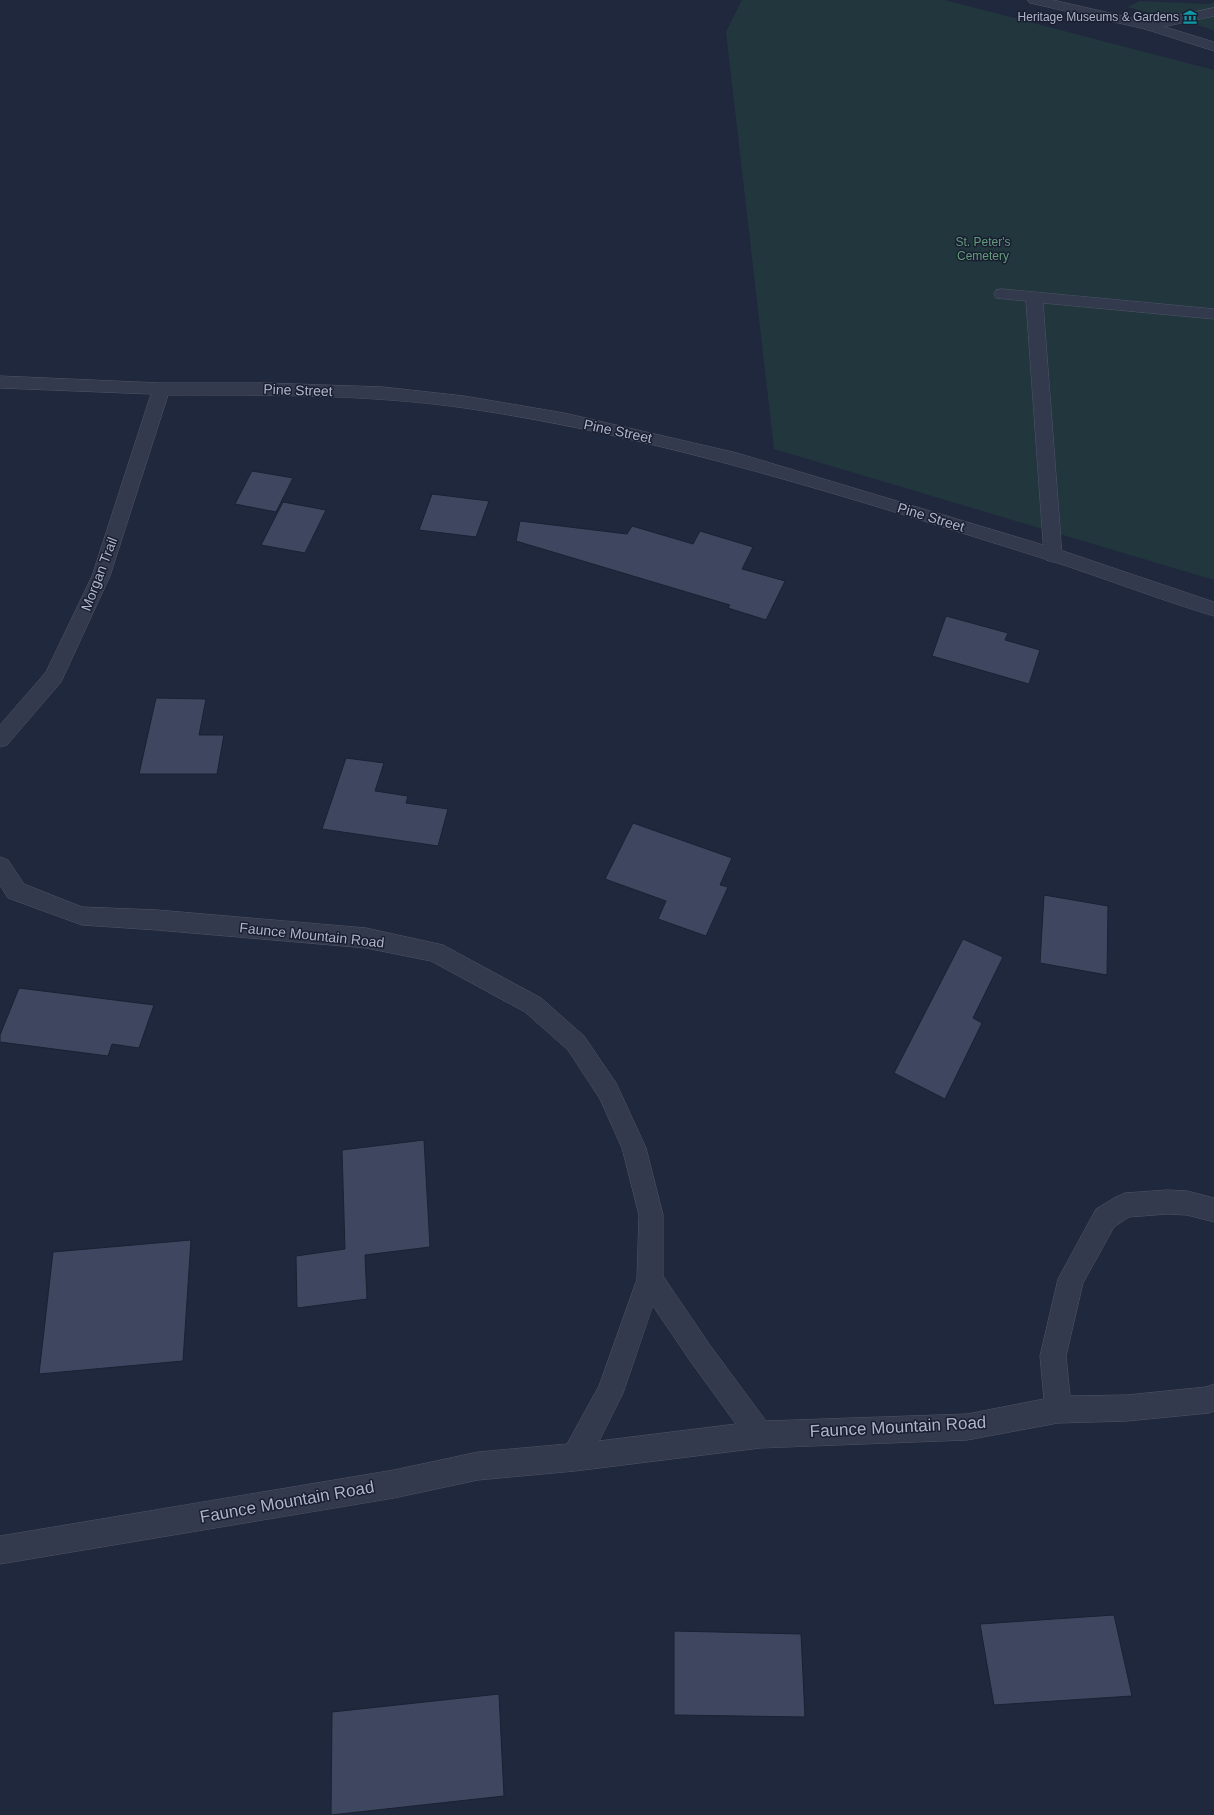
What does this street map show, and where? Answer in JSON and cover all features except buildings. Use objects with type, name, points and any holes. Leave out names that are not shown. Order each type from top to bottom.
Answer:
[{"type":"street","points":[[1035,0],[1149,26],[1214,47]]},
{"type":"street","points":[[1149,26],[1214,12]]},
{"type":"street","points":[[1002,294],[1214,314]]},
{"type":"street","points":[[1034,297],[1052,555]]},
{"type":"street","name":"Pine Street","points":[[0,382],[161,389],[266,389],[383,393],[464,402],[564,419],[707,450],[1052,555],[1214,609]]},
{"type":"street","name":"Morgan Trail","points":[[0,740],[54,677],[101,576],[161,389]]},
{"type":"street","name":"Faunce Mountain Road","points":[[0,866],[16,891],[82,916],[157,920],[366,938],[435,952],[533,1004],[576,1043],[608,1091],[634,1148],[651,1215],[650,1279],[610,1393],[575,1457]]},
{"type":"street","points":[[1058,1410],[1053,1356],[1071,1279],[1105,1218],[1125,1205],[1187,1203],[1214,1210]]},
{"type":"street","points":[[650,1279],[700,1353],[760,1435]]},
{"type":"street","name":"Faunce Mountain Road","points":[[0,1550],[394,1484],[478,1466],[575,1457],[760,1435],[967,1426],[1058,1410],[1127,1408],[1210,1400],[1214,1397]]},
{"type":"green space","name":"St. Peter's Cemetery","points":[[742,0],[945,0],[1214,70],[1214,580],[774,449],[726,32]]},
{"type":"green space","name":"Heritage Museums & Gardens","points":[[1140,1],[1210,4],[1214,2],[1214,31],[1127,7]]},
{"type":"place","name":"Heritage Museums & Gardens","points":[[1190,17]]}]
